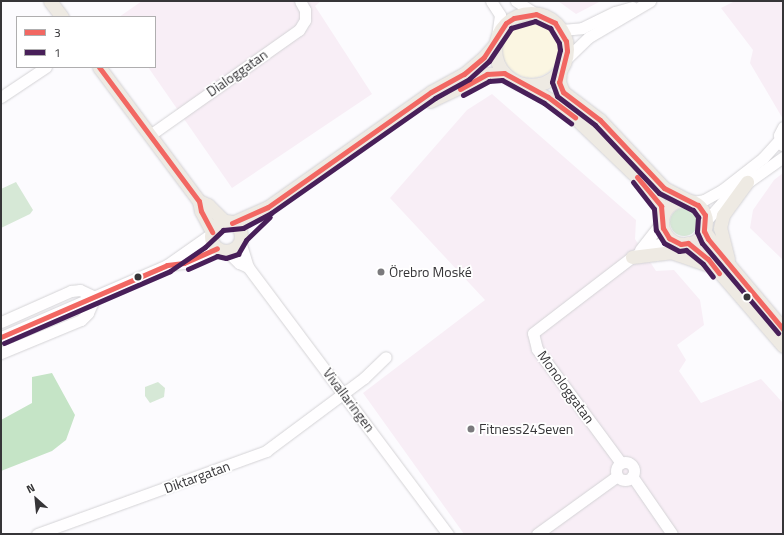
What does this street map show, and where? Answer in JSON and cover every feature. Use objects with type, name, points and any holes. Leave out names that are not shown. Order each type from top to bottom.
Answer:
[{"type":"main road","points":[[50,1],[61,16]]},
{"type":"main road","points":[[211,233],[216,225],[228,223],[268,207],[410,109],[431,92],[464,74],[484,58],[514,18],[536,14],[546,17],[561,30],[566,41],[559,82],[563,92],[600,120],[664,188],[702,209],[705,226],[724,269],[783,346]]},
{"type":"main road","points":[[497,40],[497,61],[504,73],[566,109],[641,181],[661,206],[665,233],[674,241],[688,244],[724,269],[783,329]]},
{"type":"main road","points":[[525,85],[538,85],[549,80],[562,65]]},
{"type":"main road","points":[[100,68],[199,201],[201,211],[211,233],[212,243],[222,250],[234,248],[240,238],[268,207]]},
{"type":"main road","points":[[410,109],[460,89],[487,74],[504,73]]},
{"type":"main road","points":[[724,269],[720,228],[727,207],[747,182]]},
{"type":"main road","points":[[199,201],[208,205],[228,223],[237,227],[240,238]]},
{"type":"main road","points":[[663,218],[672,203],[690,201]]},
{"type":"main road","points":[[688,244],[695,241],[705,226]]},
{"type":"main road","points":[[632,257],[671,252],[701,260],[724,269]]},
{"type":"street","name":"Dialoggatan","points":[[150,135],[299,30],[305,20],[305,10],[300,1]]},
{"type":"street","points":[[491,1],[500,15],[497,40]]},
{"type":"street","points":[[516,1],[536,14]]},
{"type":"street","points":[[561,30],[582,28],[615,12],[648,2]]},
{"type":"street","points":[[562,65],[589,37],[648,2]]},
{"type":"street","points":[[1,97],[44,68]]},
{"type":"street","points":[[690,201],[704,200],[722,190],[763,158],[781,143],[783,128]]},
{"type":"street","points":[[705,226],[717,205],[747,182],[783,158]]},
{"type":"street","name":"Monologgatan","points":[[632,257],[663,218]]},
{"type":"street","points":[[1,337],[167,265],[211,233]]},
{"type":"street","name":"Vivallaringen","points":[[240,238],[248,267],[448,534]]},
{"type":"street","name":"Monologgatan","points":[[621,463],[537,349],[533,336],[536,329],[632,257],[655,245],[674,241]]},
{"type":"street","points":[[167,265],[184,263],[222,250]]},
{"type":"street","name":"Vivallaringen","points":[[222,250],[239,263],[248,267]]},
{"type":"street","points":[[1,322],[71,292],[80,290],[95,296]]},
{"type":"street","points":[[1,353],[81,320],[88,313],[95,296]]},
{"type":"street","name":"Diktargatan","points":[[37,534],[258,455],[364,378],[386,357]]},
{"type":"street","points":[[617,476],[616,469],[621,463],[631,464],[633,470],[632,476],[672,534]]},
{"type":"street","points":[[617,476],[624,479],[632,476]]},
{"type":"street","points":[[537,534],[617,476]]},
{"type":"shaded area","points":[[142,1],[321,1],[315,6],[372,94],[232,188],[149,68],[156,68],[156,16],[120,16]]},
{"type":"shaded area","points":[[558,1],[601,1],[576,14]]},
{"type":"shaded area","points":[[735,1],[783,1],[783,119],[750,63],[753,50],[721,8]]},
{"type":"shaded area","points":[[492,94],[636,220],[635,239],[656,271],[674,270],[700,300],[704,325],[677,345],[686,360],[679,371],[701,403],[761,379],[783,403],[783,534],[464,534],[363,393],[485,300],[390,198],[467,110]]},
{"type":"shaded area","points":[[783,173],[783,260],[750,228],[753,210],[774,180]]},
{"type":"green space","points":[[16,182],[33,210],[30,214],[1,228],[1,189]]},
{"type":"green space","points":[[684,208],[694,212],[698,222],[694,232],[684,236],[674,232],[670,222],[674,212]]},
{"type":"green space","points":[[52,373],[75,415],[66,440],[52,451],[1,471],[1,420],[32,403],[32,377]]},
{"type":"green space","points":[[158,382],[165,388],[164,397],[150,403],[145,396],[145,387]]},
{"type":"sand","points":[[525,20],[537,20],[552,28],[560,43],[560,55],[552,70],[537,78],[525,78],[510,70],[502,55],[502,43],[510,28]]},
{"type":"transit line","name":"3","points":[[232,223],[268,207],[431,92],[464,74],[484,57],[506,23],[514,18],[536,14],[555,23],[566,41],[567,51],[559,82],[563,92],[600,120],[664,188],[698,205],[705,215],[704,231],[708,239],[783,329]]},
{"type":"transit line","name":"1","points":[[4,343],[170,271],[205,247],[223,230],[243,228],[271,213],[435,98],[469,79],[489,61],[511,28],[535,21],[550,28],[559,43],[560,50],[552,82],[557,96],[595,125],[659,193],[693,210],[698,217],[697,232],[702,243],[778,333]]},
{"type":"transit line","name":"3","points":[[100,68],[199,201],[201,211],[212,232]]},
{"type":"transit line","name":"3","points":[[460,89],[487,74],[504,73],[548,97],[575,117]]},
{"type":"transit line","name":"1","points":[[463,95],[489,81],[502,80],[544,103],[571,123]]},
{"type":"transit line","name":"3","points":[[637,177],[661,206],[663,228],[669,238],[681,244],[688,243],[708,259],[719,273]]},
{"type":"transit line","name":"1","points":[[633,182],[654,209],[656,230],[664,243],[679,251],[686,250],[703,264],[713,277]]},
{"type":"transit line","name":"1","points":[[188,269],[217,256],[226,258],[238,254],[246,240],[270,217]]},
{"type":"transit line","name":"3","points":[[1,337],[167,265],[184,263],[217,248]]},
{"type":"place","name":"Örebro Moské","points":[[381,272]]},
{"type":"place","name":"Fitness24Seven","points":[[471,429]]}]
